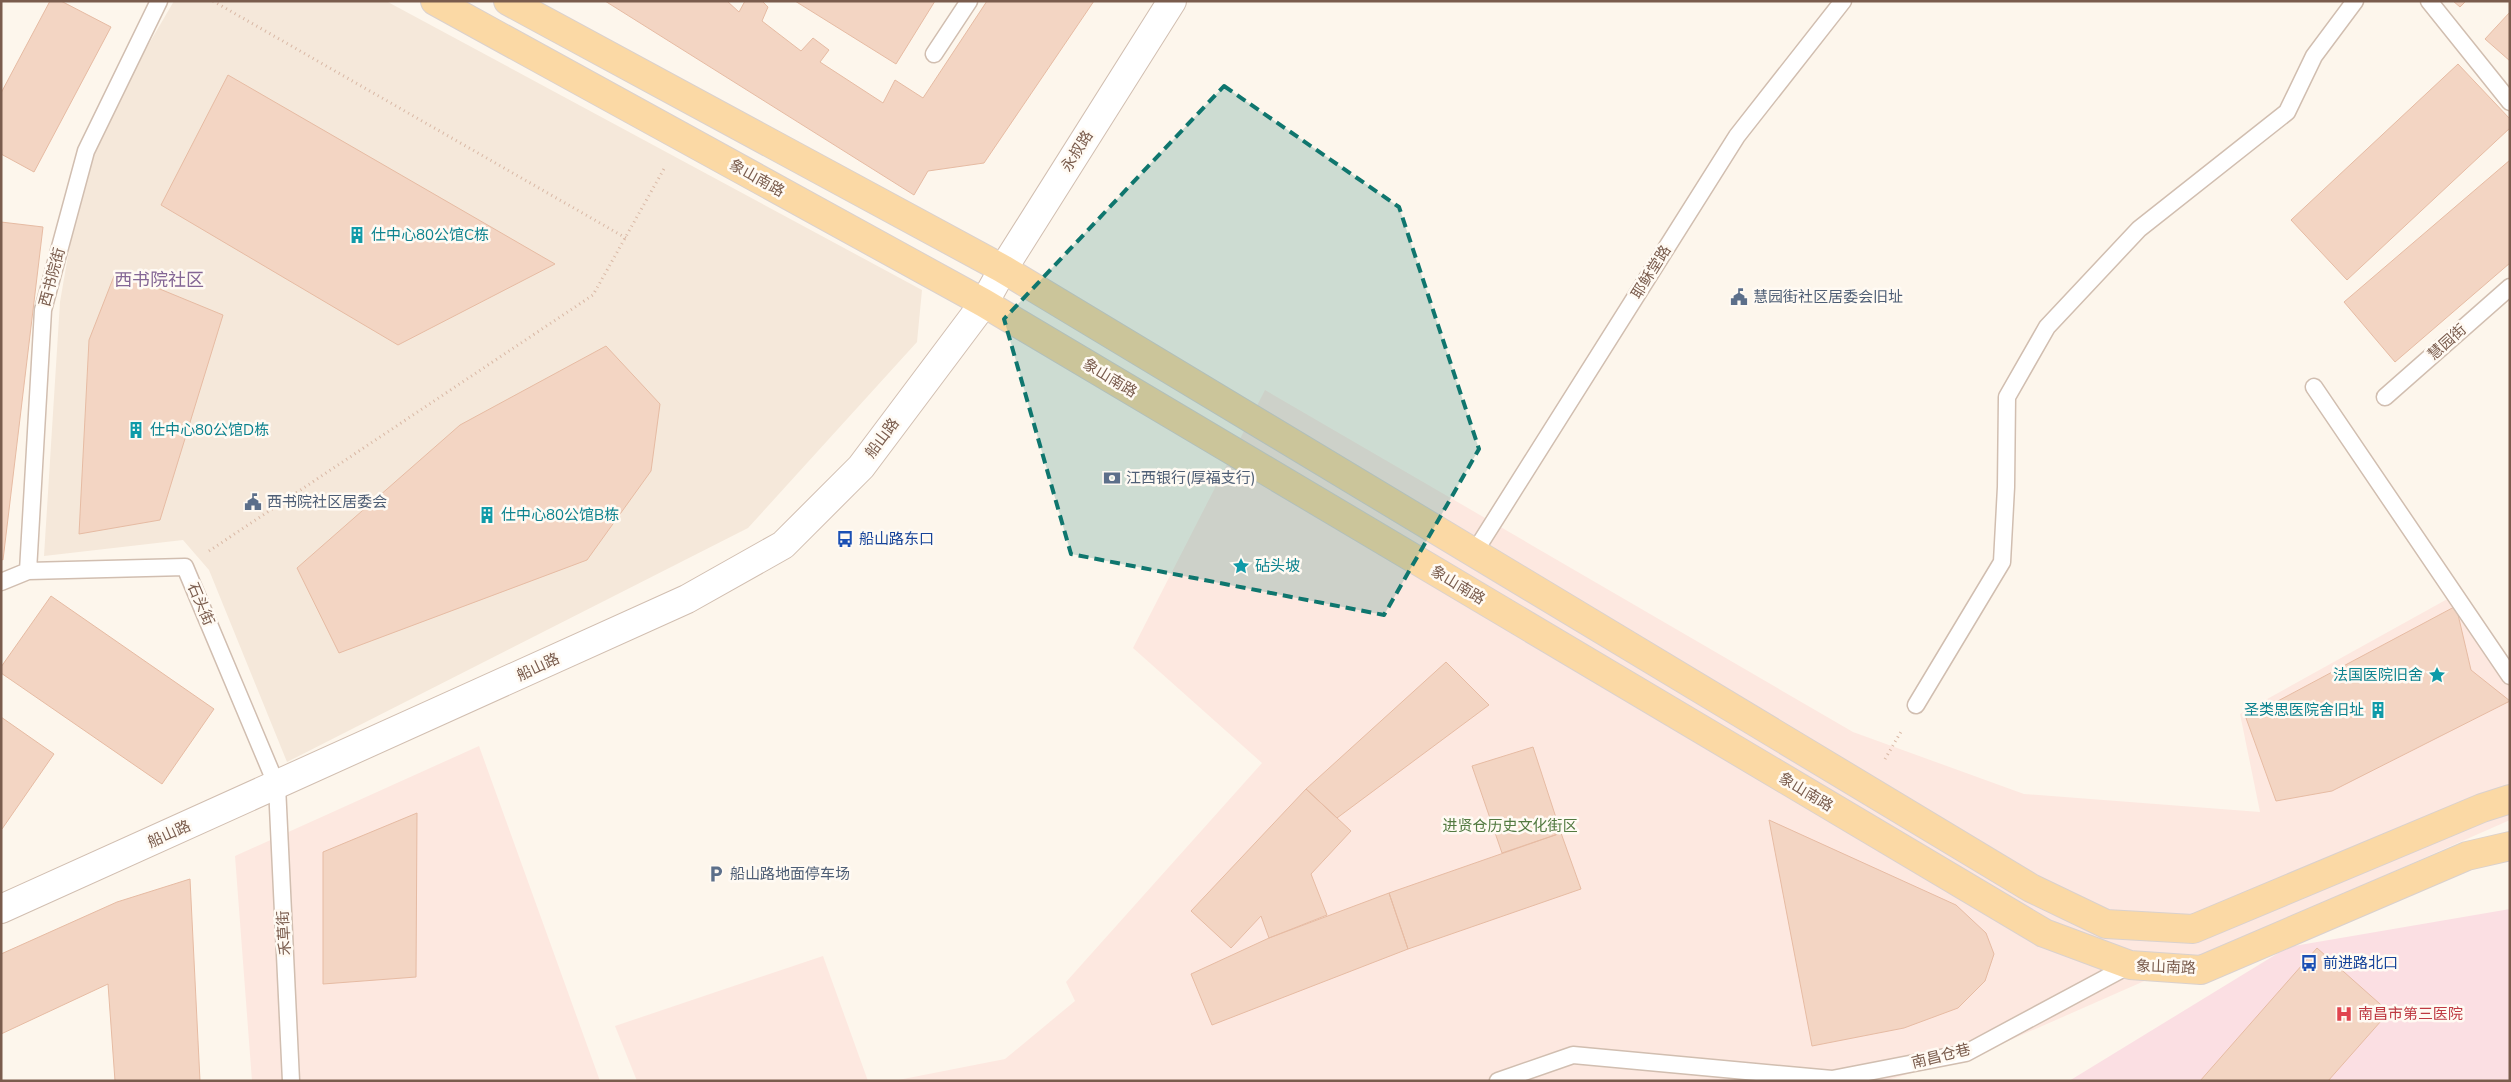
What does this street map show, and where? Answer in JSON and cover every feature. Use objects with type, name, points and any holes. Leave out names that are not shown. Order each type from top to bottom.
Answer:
[{"type":"main road","name":"象山南路","points":[[435,1],[984,303],[2044,933],[2130,966],[2201,970],[2466,856],[2510,846]]},
{"type":"main road","points":[[508,1],[1003,269],[2031,888],[2106,924],[2193,929],[2482,808],[2510,799]]},
{"type":"street","name":"永叔路","points":[[984,303],[1003,269],[1172,1]]},
{"type":"street","name":"船山路","points":[[1,909],[277,786],[686,599],[783,545],[861,467],[984,303]]},
{"type":"lane","name":"西书院街","points":[[28,571],[43,310],[86,151],[159,1]]},
{"type":"lane","points":[[934,54],[969,1]]},
{"type":"lane","name":"耶稣堂路","points":[[1474,553],[1737,136],[1843,1]]},
{"type":"lane","points":[[1916,705],[2002,562],[2006,487],[2007,397],[2048,328],[2139,229],[2287,112],[2314,56],[2355,1]]},
{"type":"lane","points":[[2429,1],[2510,102]]},
{"type":"lane","name":"慧园街","points":[[2385,397],[2510,286]]},
{"type":"lane","points":[[2314,387],[2510,676]]},
{"type":"lane","name":"石头街","points":[[1,582],[28,571],[185,567],[277,786]]},
{"type":"lane","name":"禾草街","points":[[277,786],[291,1081]]},
{"type":"lane","name":"南昌仓巷","points":[[1498,1081],[1573,1055],[1832,1080],[1966,1053],[2130,966]]},
{"type":"path","points":[[213,1],[626,238]]},
{"type":"path","points":[[185,567],[593,295],[682,137]]},
{"type":"path","points":[[1868,790],[1916,705]]},
{"type":"highlighted area","points":[[1224,86],[1399,207],[1479,449],[1384,615],[1071,554],[1004,319]]},
{"type":"shaded area","points":[[174,1],[386,1],[922,290],[917,342],[748,528],[287,762],[209,570],[183,540],[44,556],[60,302],[86,151]]},
{"type":"shaded area","name":"进贤仓历史文化街区","points":[[1265,390],[1853,732],[2024,794],[2260,812],[2240,714],[2451,597],[2510,678],[2510,820],[1990,1049],[1885,1081],[893,1081],[1005,1059],[1075,1001],[1066,982],[1262,763],[1133,648]]},
{"type":"shaded area","points":[[479,746],[600,1081],[252,1081],[235,856]]},
{"type":"shaded area","name":"南昌市第三医院","points":[[2510,909],[2510,1081],[2069,1081],[2288,947]]},
{"type":"shaded area","points":[[823,956],[868,1081],[637,1081],[615,1026]]},
{"type":"building","points":[[50,1],[61,1],[111,27],[34,172],[1,154],[1,93]]},
{"type":"building","points":[[605,1],[727,1],[739,12],[745,1],[762,1],[768,7],[762,21],[801,51],[813,38],[829,50],[820,62],[883,103],[895,80],[923,98],[987,1],[1094,1],[984,163],[928,171],[914,195]]},
{"type":"building","points":[[795,1],[935,1],[896,64]]},
{"type":"building","points":[[2453,1],[2466,1],[2460,7]]},
{"type":"building","points":[[2510,12],[2510,61],[2485,39]]},
{"type":"building","points":[[2458,64],[2510,119],[2510,128],[2347,280],[2291,220]]},
{"type":"building","name":"仕中心80公馆C栋","points":[[228,75],[555,264],[398,345],[161,205]]},
{"type":"building","points":[[2510,160],[2510,263],[2395,362],[2344,302]]},
{"type":"building","points":[[1,222],[43,227],[3,560],[1,559]]},
{"type":"building","name":"仕中心80公馆D栋","points":[[116,271],[223,315],[160,520],[79,534],[89,340]]},
{"type":"building","name":"仕中心80公馆B栋","points":[[606,346],[660,404],[651,471],[587,560],[339,653],[297,568],[460,425]]},
{"type":"building","points":[[51,596],[214,709],[162,784],[1,673],[1,667]]},
{"type":"building","name":"圣类思医院舍旧址","points":[[2456,606],[2471,670],[2510,701],[2332,791],[2276,801],[2246,718]]},
{"type":"building","points":[[1446,662],[1489,705],[1337,818],[1306,789]]},
{"type":"building","points":[[1,717],[54,754],[2,829],[1,828]]},
{"type":"building","points":[[1533,747],[1561,833],[1502,853],[1472,766]]},
{"type":"building","points":[[1306,789],[1351,831],[1311,874],[1327,915],[1269,938],[1261,916],[1231,948],[1191,911]]},
{"type":"building","points":[[417,813],[416,977],[323,984],[323,852]]},
{"type":"building","points":[[1769,820],[1956,905],[1986,933],[1994,954],[1985,981],[1958,1008],[1904,1028],[1812,1046]]},
{"type":"building","points":[[1561,833],[1581,889],[1408,949],[1389,893]]},
{"type":"building","points":[[190,879],[200,1081],[115,1081],[108,984],[1,1034],[1,954],[117,902]]},
{"type":"building","points":[[1389,893],[1408,949],[1212,1025],[1191,974],[1269,938]]},
{"type":"building","points":[[2317,948],[2389,1012],[2328,1081],[2200,1081]]},
{"type":"place","name":"仕中心80公馆C栋","points":[[357,235]]},
{"type":"place","name":"慧园街社区居委会旧址","points":[[1739,297]]},
{"type":"place","name":"仕中心80公馆D栋","points":[[136,430]]},
{"type":"place","name":"江西银行(厚福支行)","points":[[1112,478]]},
{"type":"place","name":"西书院社区居委会","points":[[253,502]]},
{"type":"place","name":"仕中心80公馆B栋","points":[[487,515]]},
{"type":"place","name":"船山路东口","points":[[845,539]]},
{"type":"place","name":"砧头坡","points":[[1241,566]]},
{"type":"place","name":"法国医院旧舍","points":[[2437,675]]},
{"type":"place","name":"圣类思医院舍旧址","points":[[2378,710]]},
{"type":"place","name":"船山路地面停车场","points":[[716,874]]},
{"type":"place","name":"前进路北口","points":[[2309,963]]},
{"type":"place","name":"南昌市第三医院","points":[[2344,1014]]},
{"type":"district","name":"西书院社区","points":[[159,280]]}]
